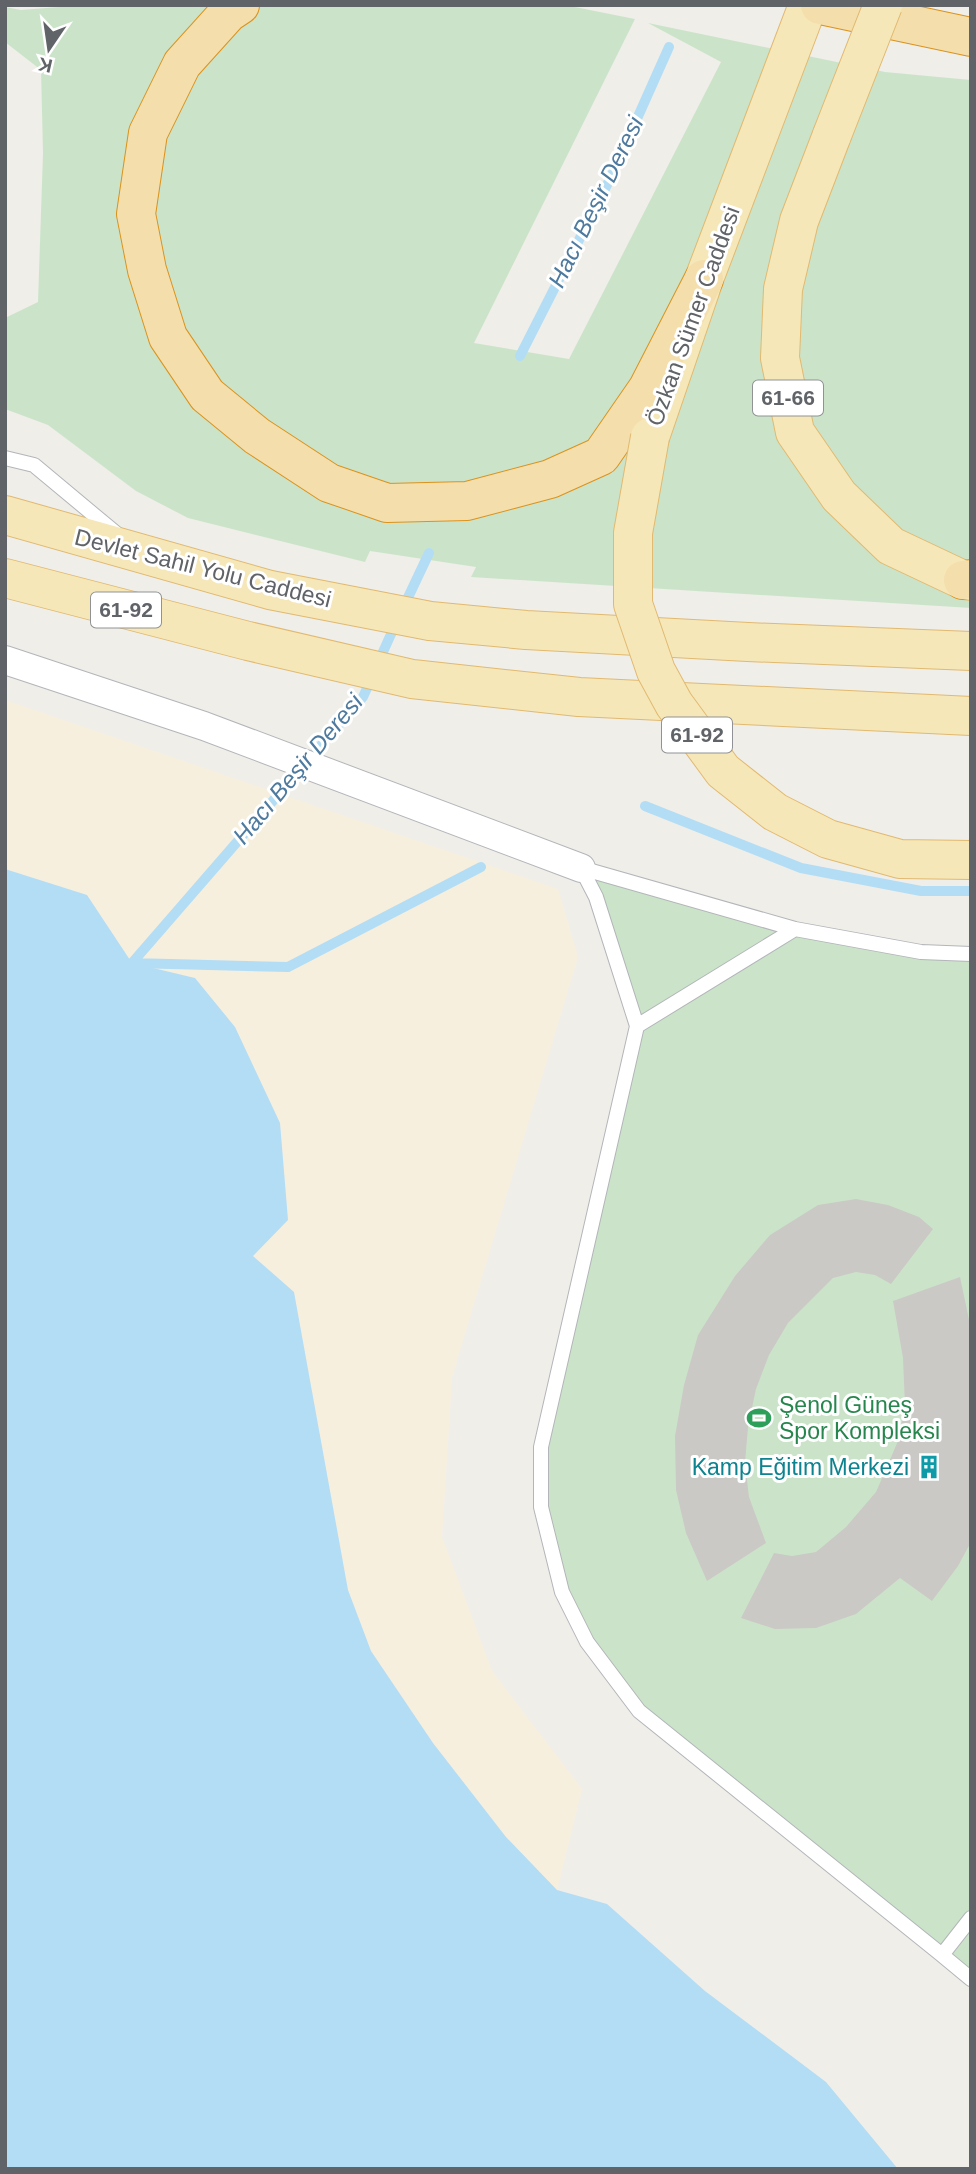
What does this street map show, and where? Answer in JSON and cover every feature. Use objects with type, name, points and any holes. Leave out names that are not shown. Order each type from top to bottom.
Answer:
[{"type":"highway","points":[[240,5],[228,13],[182,64],[148,133],[136,214],[147,270],[168,337],[207,395],[257,436],[329,483],[387,503],[467,501],[550,479],[601,456],[648,388],[704,279]]},
{"type":"highway","points":[[820,5],[966,38]]},
{"type":"main road","name":"Özkan Sümer Caddesi","points":[[808,5],[704,279],[650,437],[633,533],[633,604],[656,671],[674,704],[723,771],[775,812],[828,839],[900,859],[971,860]]},
{"type":"main road","name":"61-66","points":[[883,5],[799,221],[783,289],[780,358],[795,432],[839,496],[891,546],[968,580]]},
{"type":"main road","name":"Devlet Sahil Yolu Caddesi","points":[[5,516],[271,590],[430,621],[526,630],[971,651]]},
{"type":"main road","name":"61-92","points":[[5,578],[248,641],[412,679],[579,697],[971,716]]},
{"type":"street","points":[[5,660],[204,726],[581,868]]},
{"type":"lane","name":"61-92","points":[[5,458],[34,466],[140,554]]},
{"type":"lane","points":[[581,868],[795,929],[921,952],[971,954]]},
{"type":"lane","points":[[581,868],[596,897],[637,1026],[541,1447],[541,1507],[562,1592],[587,1642],[639,1711],[971,1979]]},
{"type":"lane","points":[[637,1026],[795,929]]},
{"type":"lane","points":[[942,1955],[971,1918]]},
{"type":"green space","points":[[84,5],[565,5],[635,19],[474,343],[569,359],[721,62],[648,23],[885,72],[971,80],[971,608],[471,577],[476,567],[370,551],[365,562],[188,518],[136,491],[48,425],[5,409],[5,318],[38,302],[43,153],[41,70],[5,42],[5,7],[21,10]]},
{"type":"green space","name":"Şenol Güneş Spor Kompleksi","points":[[581,868],[795,929],[971,954],[971,1979],[639,1711],[562,1592],[541,1507],[541,1447],[637,1026]]},
{"type":"sand","points":[[5,700],[558,889],[578,957],[452,1377],[442,1537],[492,1671],[582,1789],[557,1890],[506,1837],[433,1743],[371,1651],[348,1590],[294,1292],[253,1255],[288,1220],[280,1123],[235,1027],[195,978],[132,963],[87,895],[5,869]]},
{"type":"water","points":[[5,869],[87,895],[132,963],[195,978],[235,1027],[280,1123],[288,1220],[253,1256],[294,1292],[348,1590],[371,1651],[433,1743],[506,1837],[557,1890],[607,1904],[705,1991],[826,2082],[898,2169],[5,2169]]},
{"type":"building","name":"Kamp Eğitim Merkezi","points":[[856,1199],[888,1205],[919,1217],[933,1229],[891,1284],[875,1275],[856,1272],[833,1278],[788,1323],[769,1355],[756,1389],[748,1427],[745,1463],[749,1497],[766,1543],[707,1581],[686,1533],[676,1490],[675,1436],[684,1385],[698,1335],[735,1276],[770,1235],[818,1205]]},
{"type":"building","name":"Kamp Eğitim Merkezi","points":[[960,1277],[971,1329],[971,1542],[958,1566],[932,1601],[900,1578],[856,1614],[816,1628],[775,1629],[741,1618],[774,1553],[792,1556],[816,1552],[846,1527],[876,1492],[898,1441],[905,1406],[903,1358],[893,1301]]},
{"type":"waterway","name":"Hacı Beşir Deresi","points":[[520,356],[611,177],[669,47]]},
{"type":"waterway","name":"Hacı Beşir Deresi","points":[[404,606],[429,553]]},
{"type":"waterway","name":"Hacı Beşir Deresi","points":[[378,663],[396,623]]},
{"type":"waterway","name":"Hacı Beşir Deresi","points":[[132,963],[363,697],[372,677]]},
{"type":"waterway","points":[[645,806],[801,868],[921,891],[971,891]]},
{"type":"waterway","points":[[132,963],[288,967],[481,867]]},
{"type":"place","name":"Şenol Güneş Spor Kompleksi","points":[[759,1418]]},
{"type":"place","name":"Kamp Eğitim Merkezi","points":[[929,1467]]}]
